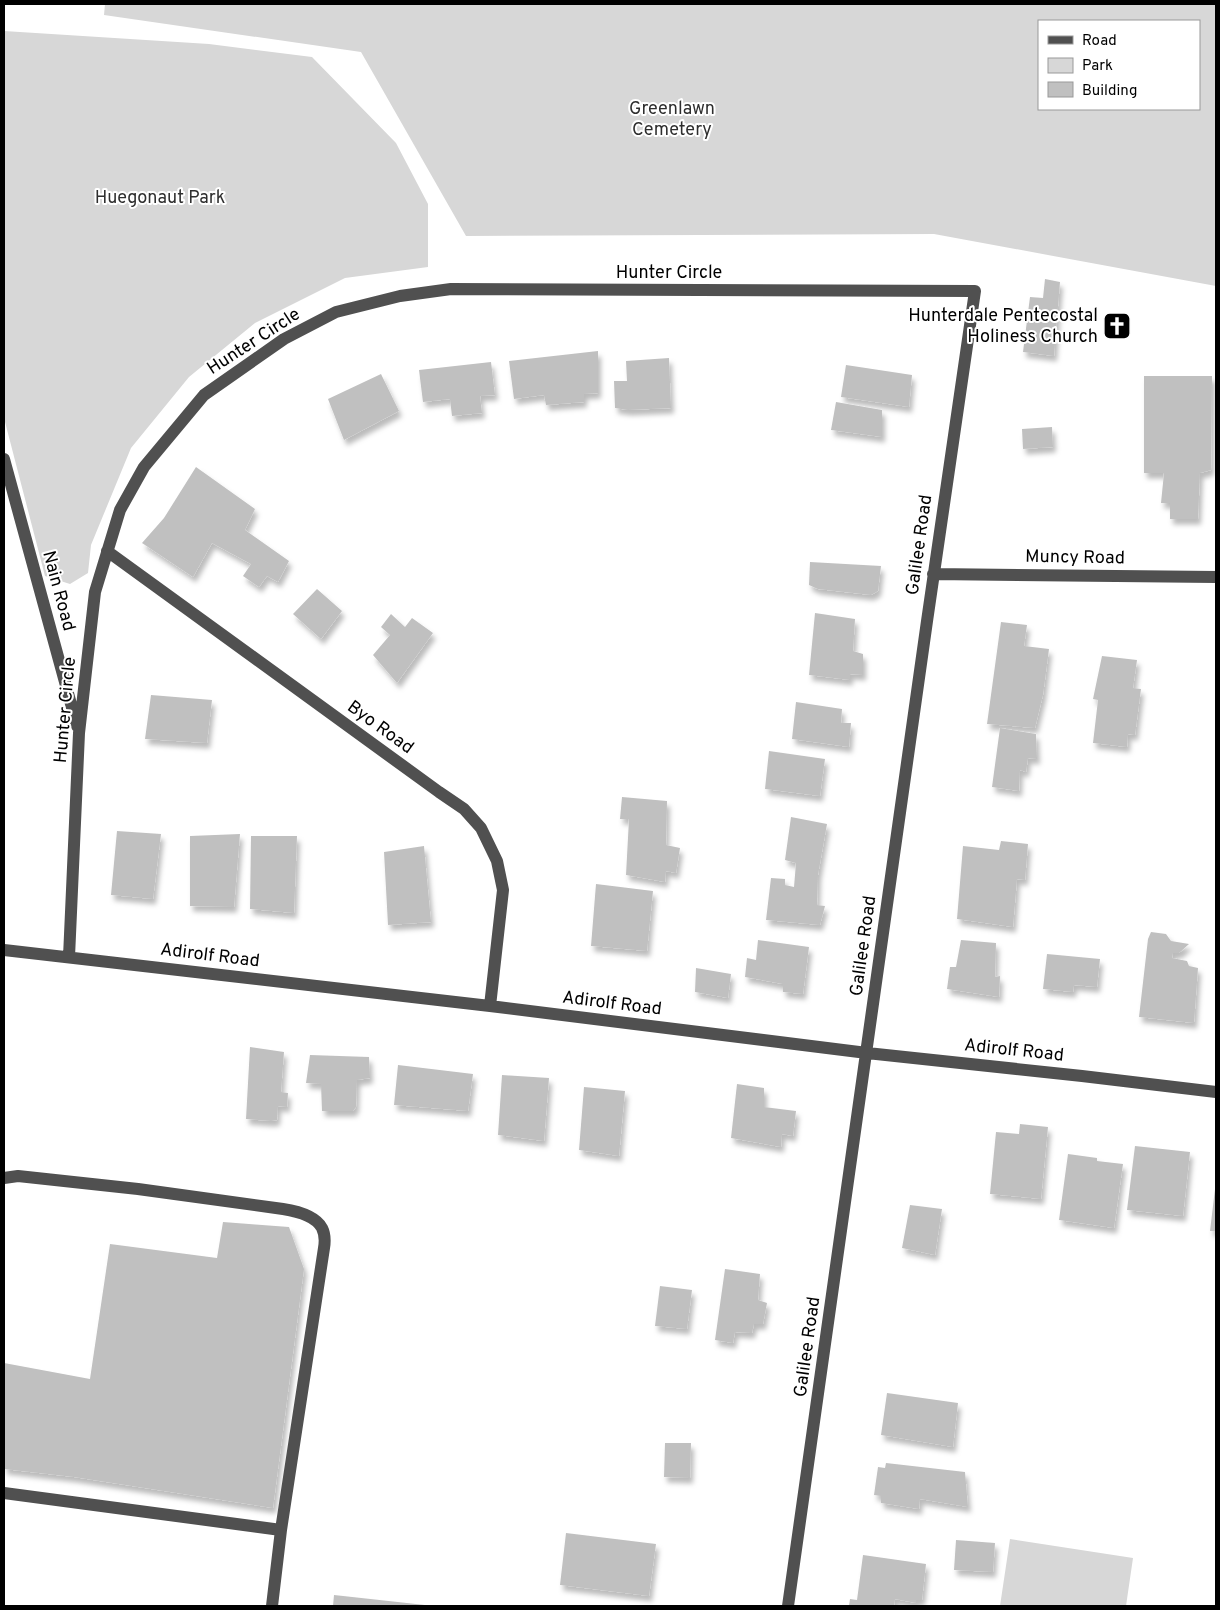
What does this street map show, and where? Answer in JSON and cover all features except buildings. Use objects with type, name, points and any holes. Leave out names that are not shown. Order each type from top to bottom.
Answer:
[{"type":"street","name":"Hunter Circle","points":[[69,957],[79,733],[95,592],[120,510],[144,467],[204,395],[284,339],[336,312],[400,296],[451,289],[975,291]]},
{"type":"street","name":"Galilee Road","points":[[788,1606],[933,574],[975,291]]},
{"type":"street","name":"Nain Road","points":[[4,459],[79,733]]},
{"type":"street","name":"Byo Road","points":[[107,552],[464,809],[481,828],[497,860],[503,890],[490,1006]]},
{"type":"street","name":"Muncy Road","points":[[933,574],[1216,577]]},
{"type":"street","name":"Adirolf Road","points":[[4,950],[490,1006],[867,1053],[1216,1092]]},
{"type":"street","points":[[4,1178],[18,1176],[283,1208],[300,1212],[322,1227],[325,1238],[324,1248],[281,1530],[272,1606]]},
{"type":"street","points":[[4,1493],[281,1530]]},
{"type":"green space","name":"Greenlawn Cemetery","points":[[105,4],[1216,4],[1216,286],[934,234],[466,236],[361,52],[104,15]]},
{"type":"green space","name":"Huegonaut Park","points":[[4,31],[209,44],[312,57],[396,143],[428,204],[428,267],[345,278],[255,323],[189,377],[131,448],[91,545],[88,573],[70,584],[45,576],[4,418]]},
{"type":"green space","points":[[1010,1539],[1133,1558],[1126,1606],[1000,1606]]},
{"type":"place","name":"Hunterdale Pentecostal Holiness Church","points":[[1117,326]]}]
